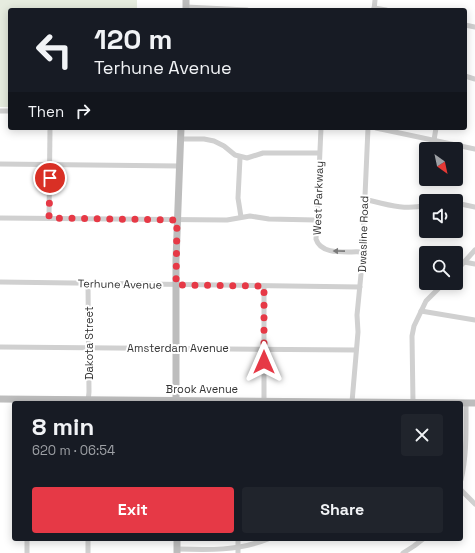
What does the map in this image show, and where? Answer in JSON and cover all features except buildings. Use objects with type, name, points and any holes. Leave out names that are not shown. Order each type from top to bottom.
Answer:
[{"type":"main road","points":[[176,401],[177,220],[181,130]]},
{"type":"main road","name":"Brook Avenue","points":[[0,399],[27,401],[88,401]]},
{"type":"main road","name":"Brook Avenue","points":[[466,402],[475,402]]},
{"type":"street","points":[[186,6],[216,8]]},
{"type":"street","points":[[49,218],[50,130]]},
{"type":"street","name":"West Parkway","points":[[321,130],[316,220],[317,243],[327,251],[362,252]]},
{"type":"street","name":"Dwasline Road","points":[[352,401],[357,340],[357,315],[360,287],[368,130]]},
{"type":"street","points":[[386,130],[475,149]]},
{"type":"street","points":[[434,140],[436,130]]},
{"type":"street","points":[[181,139],[204,139],[214,141],[224,146],[240,158],[251,158],[263,153],[319,153]]},
{"type":"street","points":[[240,158],[238,198],[241,218]]},
{"type":"street","points":[[0,164],[179,166]]},
{"type":"street","points":[[364,199],[405,208],[419,207]]},
{"type":"street","points":[[463,204],[475,207]]},
{"type":"street","points":[[0,218],[227,220],[250,216],[269,219],[316,220]]},
{"type":"street","points":[[464,262],[475,250]]},
{"type":"street","points":[[464,262],[475,264]]},
{"type":"street","name":"Terhune Avenue","points":[[0,282],[360,287]]},
{"type":"street","name":"Dakota Street","points":[[88,284],[88,401]]},
{"type":"street","points":[[264,286],[264,401]]},
{"type":"street","points":[[413,401],[412,336],[415,321],[426,301],[437,290]]},
{"type":"street","points":[[421,311],[475,320]]},
{"type":"street","name":"Amsterdam Avenue","points":[[0,347],[356,350]]},
{"type":"street","points":[[463,473],[466,447],[466,402]]},
{"type":"street","points":[[463,492],[475,504]]},
{"type":"street","points":[[27,541],[27,553]]},
{"type":"street","points":[[88,541],[88,553]]},
{"type":"street","points":[[238,541],[238,553]]},
{"type":"street","points":[[177,551],[219,550],[260,541]]},
{"type":"street","points":[[403,553],[420,541]]},
{"type":"shaded area","points":[[0,0],[137,0],[137,8],[8,8],[8,107],[0,107]]},
{"type":"route","points":[[50,178],[49,218],[177,220],[176,285],[264,286],[264,362]]}]
